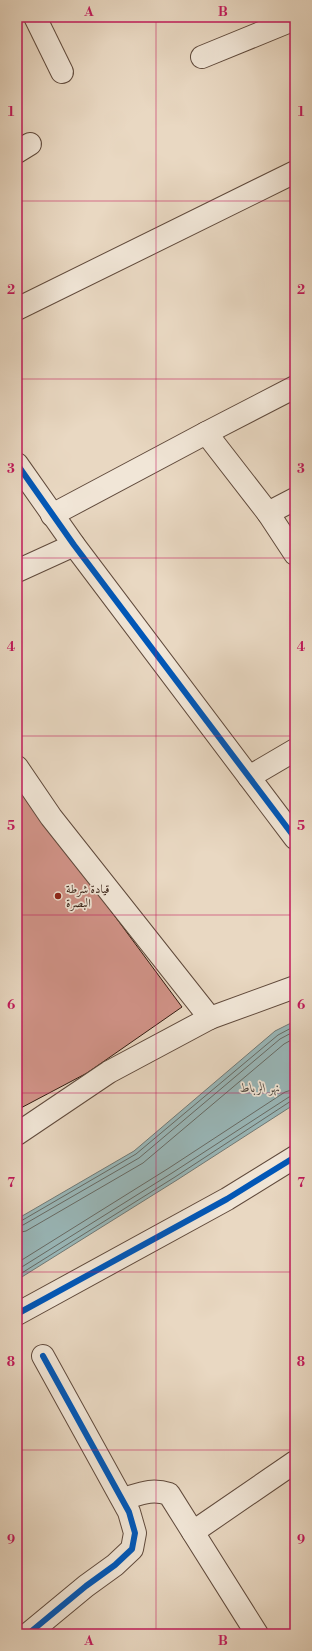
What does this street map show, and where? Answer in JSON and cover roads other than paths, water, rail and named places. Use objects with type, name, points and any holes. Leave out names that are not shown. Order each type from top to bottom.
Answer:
[{"type":"street","points":[[35,17],[62,72]]},
{"type":"street","points":[[202,57],[295,19]]},
{"type":"street","points":[[17,309],[295,172]]},
{"type":"street","points":[[52,515],[295,387]]},
{"type":"street","points":[[206,433],[268,513],[295,554]]},
{"type":"street","points":[[17,464],[74,545],[295,838]]},
{"type":"street","points":[[268,513],[295,499]]},
{"type":"street","points":[[17,571],[74,545]]},
{"type":"street","points":[[249,777],[295,750]]},
{"type":"street","points":[[17,766],[51,817],[210,1018]]},
{"type":"street","points":[[17,1134],[109,1072],[210,1018],[295,986]]},
{"type":"street","points":[[17,1314],[227,1199],[295,1157]]},
{"type":"street","points":[[28,1634],[86,1586],[116,1566],[132,1550],[135,1533],[129,1512],[123,1499],[43,1356]]},
{"type":"street","points":[[194,1532],[295,1462]]},
{"type":"street","points":[[123,1499],[148,1491],[159,1491],[169,1494],[257,1634]]},
{"type":"water","name":"نهر الرباط","points":[[295,1021],[295,1104],[17,1280],[17,1219],[134,1151],[275,1031]]},
{"type":"place","name":"قيادة شرطة البصرة","points":[[58,896]]}]
